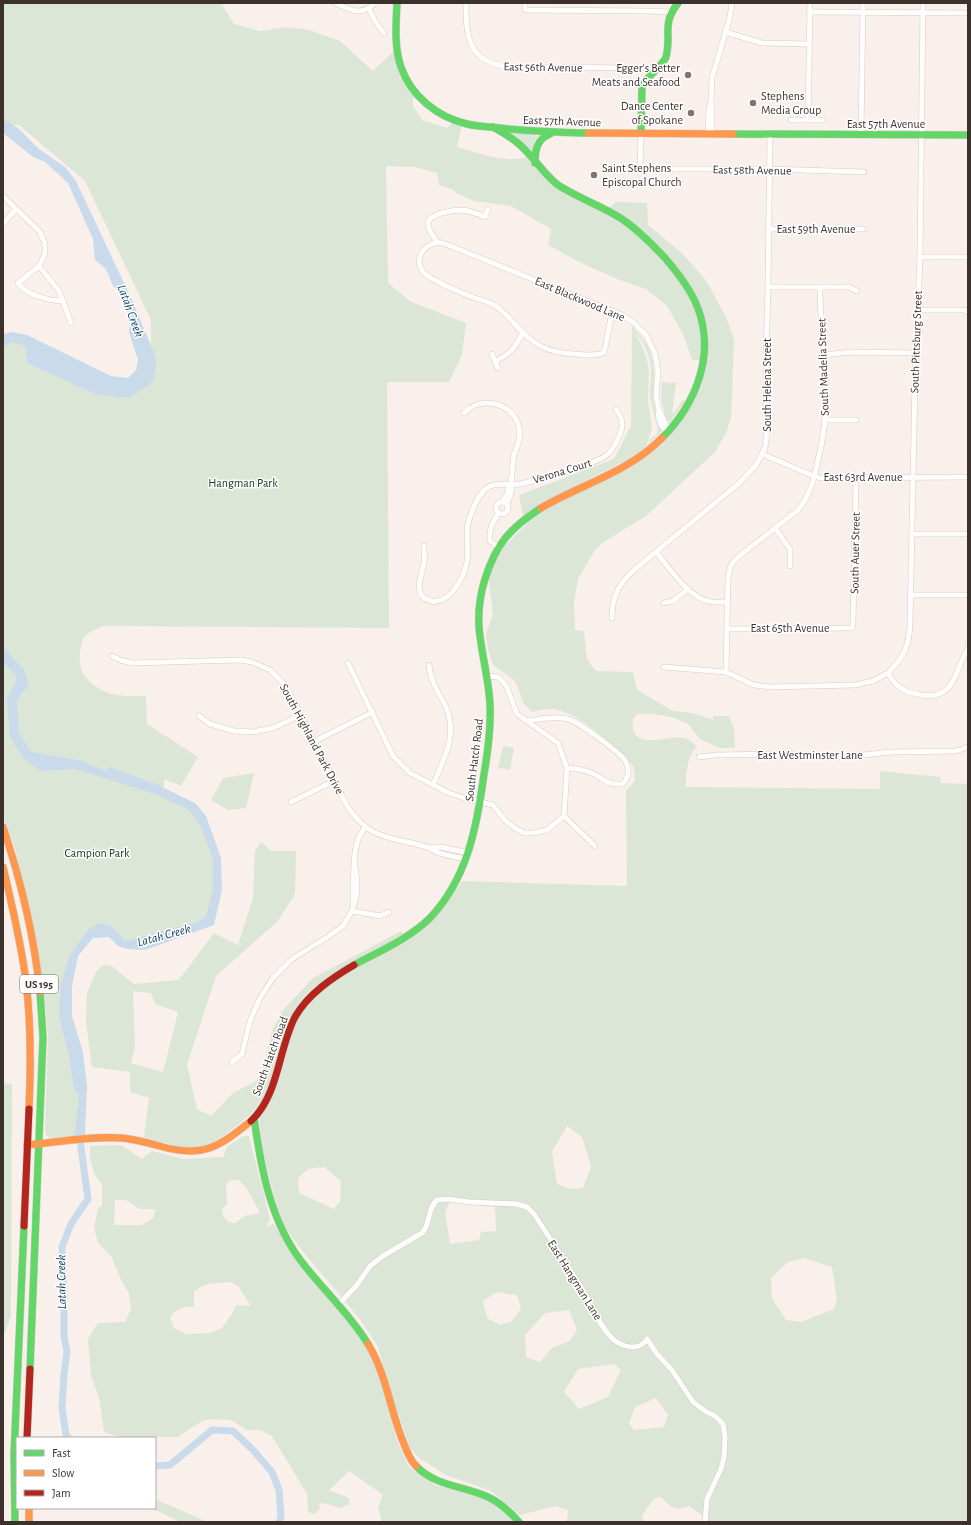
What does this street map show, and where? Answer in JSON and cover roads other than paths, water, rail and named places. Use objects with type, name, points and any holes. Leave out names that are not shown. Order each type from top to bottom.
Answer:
[{"type":"main road","name":"East 57th Avenue","points":[[397,3],[398,49],[401,66],[410,85],[428,106],[440,114],[467,124],[551,133],[968,136]]},
{"type":"main road","points":[[641,133],[642,88],[645,80],[665,61],[667,56],[668,20],[671,12],[678,3]]},
{"type":"main road","name":"South Hatch Road","points":[[27,1145],[95,1138],[128,1138],[180,1151],[193,1152],[210,1149],[254,1118],[264,1105],[269,1094],[290,1027],[310,996],[349,969],[407,936],[429,919],[441,906],[458,880],[474,835],[480,802],[490,722],[489,693],[478,630],[478,617],[482,587],[498,547],[518,525],[529,515],[544,505],[627,466],[647,452],[669,431],[685,411],[695,394],[704,360],[704,331],[692,297],[681,279],[661,255],[632,226],[608,210],[569,192],[556,184],[547,176],[520,144],[493,127]]},
{"type":"main road","points":[[536,163],[535,153],[538,143],[546,135],[551,133]]},
{"type":"main road","name":"US 195","points":[[3,828],[22,888],[32,933],[39,981],[44,1037],[27,1437]]},
{"type":"main road","name":"US 195","points":[[3,867],[17,925],[26,982],[31,1058],[14,1455],[15,1522]]},
{"type":"main road","points":[[254,1118],[268,1191],[277,1218],[287,1240],[300,1260],[357,1327],[373,1350],[382,1374],[400,1438],[412,1460],[428,1476],[448,1486],[488,1496],[506,1508],[520,1522]]},
{"type":"main road","points":[[29,1509],[29,1522]]},
{"type":"street","points":[[335,3],[351,11],[359,12],[369,9],[375,3]]},
{"type":"street","name":"East 56th Avenue","points":[[466,3],[466,30],[470,42],[480,57],[493,64],[509,67],[656,69]]},
{"type":"street","points":[[525,3],[525,10],[671,12]]},
{"type":"street","points":[[598,3],[598,10]]},
{"type":"street","points":[[710,134],[709,108],[711,102],[712,78],[732,3]]},
{"type":"street","points":[[808,120],[810,3]]},
{"type":"street","points":[[861,135],[863,3]]},
{"type":"street","name":"South Pittsburg Street","points":[[888,673],[901,658],[910,634],[917,310],[920,257],[923,3]]},
{"type":"street","points":[[369,9],[376,23],[384,33]]},
{"type":"street","points":[[809,12],[968,13]]},
{"type":"street","points":[[725,32],[762,43],[809,44]]},
{"type":"street","points":[[791,120],[823,120]]},
{"type":"street","name":"East 58th Avenue","points":[[641,133],[640,169],[864,172]]},
{"type":"street","name":"South Helena Street","points":[[612,618],[614,597],[618,589],[634,570],[738,484],[756,465],[762,454],[767,432],[766,361],[770,134]]},
{"type":"street","points":[[3,196],[40,232],[44,238],[44,254],[39,266],[18,283],[22,289],[53,301],[64,301]]},
{"type":"street","points":[[488,208],[485,217],[474,212],[458,210],[432,216],[428,224],[437,242],[428,245],[422,251],[420,264],[428,276],[443,284],[498,306],[522,334],[541,347],[558,353],[588,355],[601,354],[605,348],[612,312]]},
{"type":"street","points":[[3,224],[16,209]]},
{"type":"street","name":"East 59th Avenue","points":[[768,229],[864,229]]},
{"type":"street","name":"East Blackwood Lane","points":[[437,242],[447,244],[633,322],[646,335],[652,346],[657,364],[656,394],[659,410],[669,431]]},
{"type":"street","points":[[920,257],[968,257]]},
{"type":"street","points":[[39,266],[60,291],[71,323]]},
{"type":"street","points":[[768,286],[849,287],[857,291]]},
{"type":"street","name":"South Madelia Street","points":[[726,672],[729,570],[733,562],[801,507],[815,477],[825,420],[826,391],[820,310],[820,287]]},
{"type":"street","points":[[917,310],[964,310],[968,312]]},
{"type":"street","points":[[496,361],[509,355],[514,350],[522,334]]},
{"type":"street","points":[[824,355],[852,352],[916,353]]},
{"type":"street","points":[[492,354],[498,368]]},
{"type":"street","points":[[464,413],[472,406],[493,403],[504,406],[512,412],[517,420],[520,431],[512,469],[511,493],[504,503],[498,504],[496,507],[499,514]]},
{"type":"street","name":"Verona Court","points":[[424,546],[424,562],[418,584],[419,591],[430,601],[443,600],[450,595],[462,577],[468,554],[468,524],[472,512],[482,493],[487,487],[502,484],[511,485],[597,461],[608,453],[616,443],[621,432],[621,416],[616,408]]},
{"type":"street","points":[[825,420],[856,420]]},
{"type":"street","name":"East 63rd Avenue","points":[[762,454],[815,477],[968,477]]},
{"type":"street","name":"South Auer Street","points":[[852,628],[854,623],[856,478]]},
{"type":"street","points":[[498,547],[490,541],[489,533],[492,523],[499,514],[507,512],[509,508],[504,503]]},
{"type":"street","points":[[775,528],[790,549],[790,566]]},
{"type":"street","points":[[912,534],[968,534]]},
{"type":"street","points":[[656,552],[688,590],[698,598],[708,601],[727,602]]},
{"type":"street","points":[[664,603],[673,602],[688,590]]},
{"type":"street","points":[[911,595],[968,594]]},
{"type":"street","name":"East 65th Avenue","points":[[727,629],[852,628]]},
{"type":"street","points":[[664,667],[726,672],[754,685],[769,686],[860,684],[874,681],[888,673],[895,684],[904,690],[932,697],[944,694],[950,687],[968,648]]},
{"type":"street","name":"South Highland Park Drive","points":[[112,656],[120,660],[132,662],[226,659],[240,660],[252,662],[270,670],[286,686],[334,781],[354,817],[364,827],[382,837],[429,848],[441,847],[467,856]]},
{"type":"street","points":[[348,663],[393,756],[410,773],[456,795],[493,805],[504,819],[513,827],[524,833],[534,833],[547,830],[564,816],[567,768],[558,743],[517,714],[506,685],[498,676],[487,676]]},
{"type":"street","points":[[429,665],[430,674],[446,709],[451,726],[449,748],[433,785]]},
{"type":"street","points":[[315,741],[373,712]]},
{"type":"street","points":[[199,716],[210,724],[234,731],[252,732],[273,728],[301,715]]},
{"type":"street","points":[[528,721],[559,717],[579,724],[624,760],[628,770],[628,777],[623,784],[612,785],[592,773],[575,768],[567,768]]},
{"type":"street","name":"East Westminster Lane","points":[[699,757],[715,755],[787,754],[814,757],[845,757],[891,752],[956,751],[968,747]]},
{"type":"street","points":[[291,802],[334,781]]},
{"type":"street","points":[[564,816],[594,846]]},
{"type":"street","points":[[232,1062],[242,1054],[250,1021],[260,998],[273,978],[292,959],[343,926],[352,911],[354,904],[352,885],[355,867],[355,852],[358,839],[364,827]]},
{"type":"street","points":[[352,911],[380,916],[388,912]]},
{"type":"street","name":"East Hangman Lane","points":[[338,1305],[357,1285],[370,1266],[383,1256],[422,1233],[427,1228],[433,1204],[437,1200],[448,1199],[469,1202],[517,1204],[527,1207],[534,1214],[584,1292],[608,1334],[621,1344],[631,1347],[645,1343],[647,1339],[656,1354],[672,1370],[693,1402],[715,1416],[723,1424],[725,1441],[724,1457],[721,1469],[707,1499],[704,1522]]},
{"type":"water","points":[[3,118],[19,129],[39,149],[65,167],[76,181],[131,298],[155,355],[156,366],[153,382],[129,398],[98,395],[27,363],[25,346],[12,342],[3,347],[3,334],[12,332],[27,335],[111,376],[128,378],[136,370],[138,360],[129,332],[130,319],[121,294],[113,286],[106,269],[95,260],[93,239],[68,183],[45,162],[33,157],[3,133]]},
{"type":"water","points":[[3,646],[24,670],[29,684],[17,700],[19,733],[31,752],[79,760],[106,771],[109,767],[156,784],[195,803],[206,816],[221,858],[222,890],[214,925],[145,950],[127,949],[118,946],[109,937],[93,938],[78,956],[72,986],[72,1016],[83,1052],[87,1087],[85,1135],[74,1136],[79,1101],[78,1093],[74,1089],[69,1056],[59,1016],[61,984],[70,955],[88,930],[99,923],[111,926],[126,941],[197,922],[206,917],[213,889],[213,860],[201,826],[189,810],[157,795],[76,769],[40,771],[22,756],[10,737],[7,697],[14,687],[17,677],[3,662]]},
{"type":"waterway","name":"Latah Creek","points":[[68,1437],[66,1435],[62,1407],[67,1352],[64,1337],[62,1247],[71,1224],[88,1199],[80,1134]]},
{"type":"waterway","name":"Latah Creek","points":[[156,1466],[170,1465],[212,1430],[233,1431],[253,1450],[272,1472],[279,1490],[281,1517],[279,1522]]},
{"type":"place","name":"Egger's Better Meats and Seafood","points":[[688,75]]},
{"type":"place","name":"Stephens Media Group","points":[[753,103]]},
{"type":"place","name":"Dance Center of Spokane","points":[[691,113]]},
{"type":"place","name":"Saint Stephens Episcopal Church","points":[[594,175]]},
{"type":"park label","name":"Hangman Park","points":[[243,483]]},
{"type":"park label","name":"Campion Park","points":[[97,853]]}]
